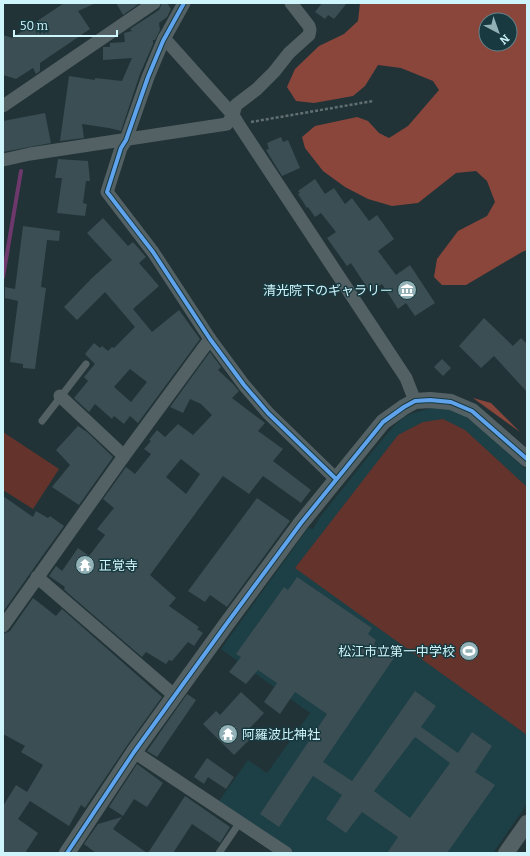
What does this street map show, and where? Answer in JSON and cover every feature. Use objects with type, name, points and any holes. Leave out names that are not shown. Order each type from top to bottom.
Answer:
[{"type":"street","points":[[3,106],[154,3]]},
{"type":"street","points":[[184,3],[164,38],[148,77],[126,140],[121,148],[107,192],[153,252],[210,338],[254,398],[336,479]]},
{"type":"street","points":[[3,160],[30,154],[228,124],[236,105],[257,89],[274,72],[289,53],[308,35],[310,30],[309,26],[290,3]]},
{"type":"street","points":[[164,38],[233,115],[406,378],[415,401]]},
{"type":"street","points":[[3,626],[210,338]]},
{"type":"street","points":[[60,396],[124,456]]},
{"type":"street","points":[[67,853],[134,752],[301,523],[382,422],[404,406],[415,401],[430,400],[451,402],[472,411],[527,459]]},
{"type":"street","points":[[37,577],[175,696]]},
{"type":"street","points":[[134,752],[286,853]]},
{"type":"street","points":[[506,853],[527,823]]},
{"type":"lane","points":[[42,421],[86,364]]},
{"type":"lane","points":[[219,853],[240,822]]},
{"type":"path","points":[[268,119],[373,101]]},
{"type":"shaded area","points":[[360,3],[527,3],[527,250],[466,285],[442,285],[434,277],[437,259],[458,231],[487,216],[495,202],[487,181],[476,171],[456,173],[418,203],[392,206],[368,199],[345,187],[323,171],[305,148],[302,137],[315,126],[357,117],[368,121],[379,133],[389,138],[408,126],[439,90],[433,81],[401,68],[378,65],[365,86],[353,96],[314,103],[296,101],[287,87],[295,69],[319,46],[344,34],[358,21]]},
{"type":"shaded area","points":[[473,398],[491,403],[520,432]]},
{"type":"shaded area","name":"松江市立第一中学校","points":[[431,408],[445,408],[462,414],[527,470],[527,804],[493,853],[295,853],[219,801],[248,760],[267,773],[310,713],[221,649],[308,528],[313,529],[320,517],[394,426],[410,414]]},
{"type":"shaded area","name":"松江市立第一中学校","points":[[443,419],[465,430],[527,487],[527,735],[295,568],[398,435],[423,422]]},
{"type":"shaded area","points":[[3,432],[59,469],[33,509],[3,490]]},
{"type":"building","points":[[64,3],[96,3],[78,11],[90,29],[40,63],[40,71],[36,74],[33,68],[16,79],[3,75],[3,35],[12,38]]},
{"type":"building","points":[[116,3],[140,3],[123,15]]},
{"type":"building","points":[[162,3],[167,3],[171,9],[167,17],[159,23],[160,30],[155,40],[153,40],[153,44],[140,74],[121,131],[82,124],[84,138],[60,141],[69,76],[95,80],[95,78],[122,81],[132,58],[103,60],[103,47],[110,47],[110,43],[125,42],[124,33],[132,31],[130,29],[159,10]]},
{"type":"building","points":[[322,3],[347,3],[334,19],[328,15],[325,19],[315,12]]},
{"type":"building","points":[[45,113],[51,143],[3,152],[3,121]]},
{"type":"building","points":[[281,137],[283,142],[288,140],[300,168],[282,176],[266,150],[269,149],[267,143]]},
{"type":"building","points":[[58,159],[88,161],[90,181],[86,181],[83,203],[87,204],[85,216],[57,213],[62,178],[55,178]]},
{"type":"building","points":[[315,179],[325,194],[334,188],[345,204],[352,198],[369,221],[377,215],[394,239],[378,251],[396,275],[410,265],[435,303],[415,316],[406,303],[398,309],[382,284],[370,292],[351,263],[347,266],[327,238],[336,232],[321,213],[315,217],[298,194],[300,193],[298,191]]},
{"type":"building","points":[[103,218],[128,246],[133,242],[146,257],[139,263],[159,286],[133,309],[152,332],[179,310],[200,339],[138,423],[130,416],[124,424],[114,416],[112,419],[95,404],[89,412],[74,398],[88,381],[84,377],[95,364],[85,354],[94,343],[100,348],[102,346],[108,351],[112,347],[114,348],[135,327],[105,292],[77,320],[64,307],[112,260],[87,233]],"holes":[[[130,369],[147,382],[131,402],[114,387]]]},
{"type":"building","points":[[23,226],[60,231],[59,241],[47,240],[41,287],[46,288],[35,369],[23,368],[23,364],[10,362],[18,301],[5,298],[5,287],[15,289]]},
{"type":"building","points":[[484,318],[513,346],[521,338],[527,344],[527,392],[494,356],[481,368],[459,346]]},
{"type":"building","points":[[210,352],[221,367],[218,370],[239,391],[232,398],[265,423],[258,431],[283,449],[273,461],[311,490],[301,503],[263,476],[249,494],[223,476],[150,575],[176,598],[169,606],[199,627],[197,629],[203,633],[194,646],[188,642],[172,661],[169,660],[166,664],[146,652],[142,657],[69,594],[64,589],[65,587],[49,576],[56,566],[62,571],[78,548],[89,556],[105,535],[97,529],[114,508],[103,499],[126,467],[135,474],[151,454],[144,449],[151,441],[149,440],[157,430],[165,437],[178,424],[193,435],[212,415],[201,404],[190,399],[183,413],[170,407]],"holes":[[[181,459],[200,474],[186,494],[166,477]]]},
{"type":"building","points":[[442,359],[451,368],[443,376],[434,367]]},
{"type":"building","points":[[78,426],[87,432],[113,457],[79,505],[52,487],[70,465],[56,450]]},
{"type":"building","points":[[3,496],[33,517],[36,511],[48,518],[50,516],[64,526],[3,612]]},
{"type":"building","points":[[257,498],[290,521],[227,607],[210,595],[205,602],[188,591]]},
{"type":"building","points":[[297,577],[372,628],[368,634],[376,640],[374,644],[394,658],[323,762],[352,781],[415,691],[436,706],[421,727],[458,753],[472,732],[492,746],[475,772],[495,785],[447,853],[387,853],[398,837],[362,812],[346,833],[326,819],[342,795],[313,776],[279,827],[260,814],[327,714],[295,692],[280,714],[264,702],[277,683],[258,670],[246,684],[229,672],[241,657],[236,654],[284,587],[288,590]],"holes":[[[415,737],[450,763],[410,818],[374,791]]]},
{"type":"building","points":[[33,598],[56,616],[62,609],[162,697],[85,808],[81,805],[69,826],[30,801],[18,819],[38,833],[25,853],[3,853],[3,806],[16,785],[27,792],[43,765],[21,752],[25,746],[3,734],[3,634],[10,631]]},
{"type":"building","points":[[241,692],[264,713],[249,729],[256,733],[234,755],[203,724],[216,711],[220,715]]},
{"type":"building","points":[[187,694],[196,700],[157,757],[147,751]]},
{"type":"building","points":[[207,758],[234,777],[226,789],[208,777],[204,784],[194,777]]},
{"type":"building","points":[[137,764],[163,783],[147,807],[134,799],[123,816],[109,807]]},
{"type":"building","points":[[185,796],[230,827],[220,843],[192,824],[173,853],[148,853]]},
{"type":"building","points":[[122,817],[113,829],[147,853],[96,853],[84,844],[98,824]]},
{"type":"waterway","points":[[3,277],[21,171]]},
{"type":"cycle path","points":[[184,3],[163,41],[148,77],[126,140],[121,148],[107,192],[153,252],[210,339],[244,385],[268,413],[336,479]]},
{"type":"cycle path","points":[[67,853],[134,752],[225,626],[301,523],[383,422],[415,401],[430,400],[451,402],[472,411],[527,459]]},
{"type":"place","name":"清光院下のギャラリー","points":[[407,290]]},
{"type":"place","name":"正覚寺","points":[[85,565]]},
{"type":"place","name":"松江市立第一中学校","points":[[469,651]]},
{"type":"place","name":"阿羅波比神社","points":[[228,734]]}]
